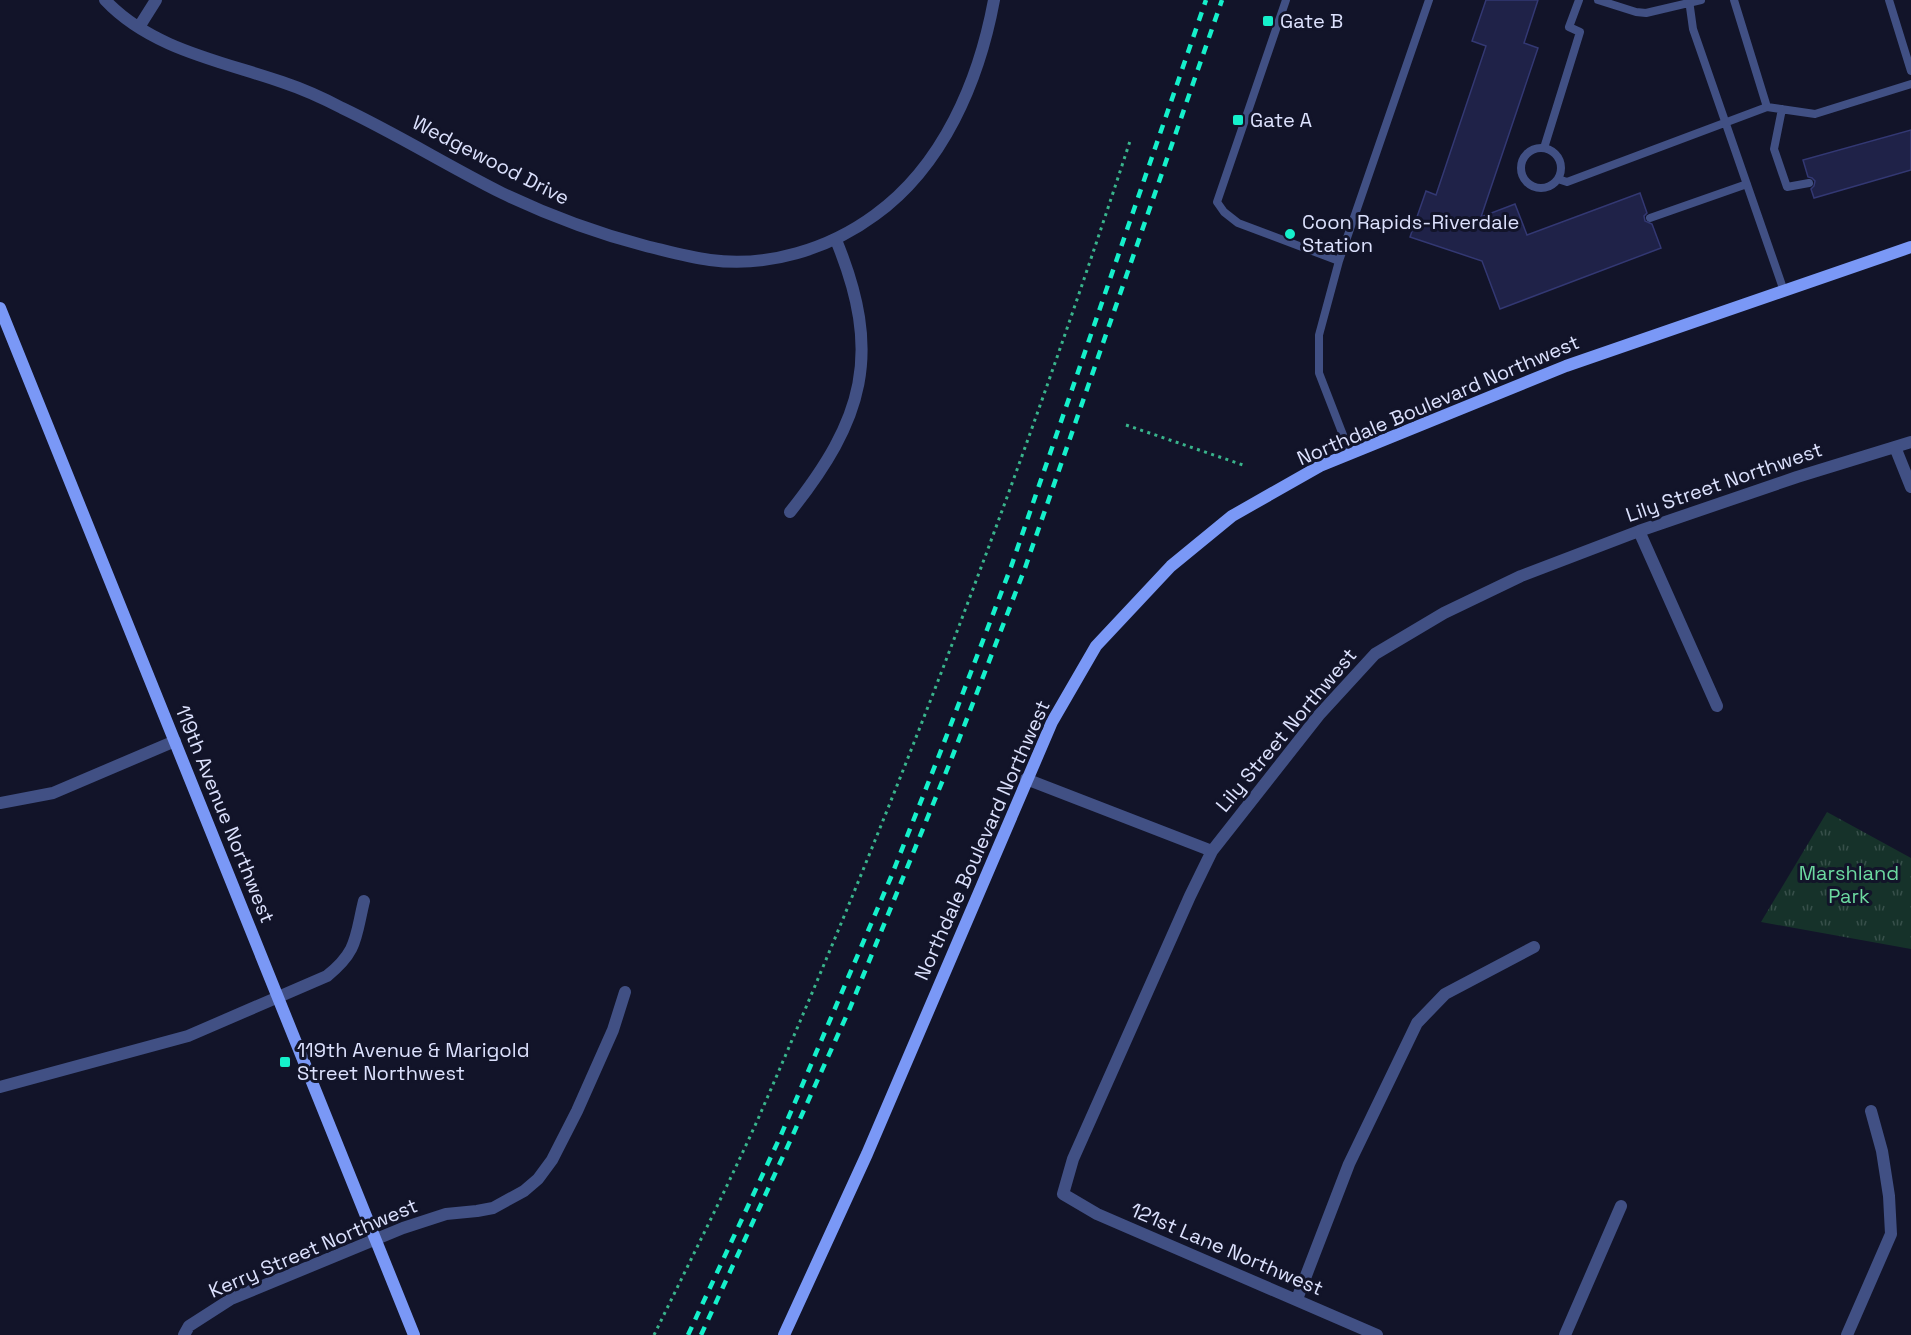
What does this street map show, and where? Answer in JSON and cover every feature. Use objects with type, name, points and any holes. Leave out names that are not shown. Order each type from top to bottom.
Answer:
[{"type":"street","name":"Wedgewood Drive","points":[[105,0],[123,17],[185,51],[282,82],[319,97],[544,212],[587,228],[683,256],[713,261],[742,261],[775,257],[836,240],[884,209],[912,184],[948,133],[961,106],[987,30],[994,0]]},
{"type":"street","points":[[139,27],[156,0]]},
{"type":"street","points":[[790,512],[815,480],[842,435],[859,382],[862,350],[860,318],[855,293],[836,240]]},
{"type":"street","name":"Northdale Boulevard Northwest","points":[[784,1335],[867,1154],[1026,778],[1052,722],[1096,646],[1171,566],[1232,516],[1320,466],[1350,453],[1566,366],[1911,247]]},
{"type":"street","name":"119th Avenue Northwest","points":[[0,308],[414,1335]]},
{"type":"street","name":"Lily Street Northwest","points":[[1063,1194],[1073,1160],[1212,851],[1319,715],[1375,654],[1444,613],[1521,576],[1639,531],[1797,477],[1911,442]]},
{"type":"street","points":[[1895,447],[1911,487]]},
{"type":"street","points":[[1639,531],[1717,706]]},
{"type":"street","points":[[0,803],[53,793],[175,741]]},
{"type":"street","points":[[1026,778],[1212,851]]},
{"type":"street","points":[[0,1087],[189,1036],[327,976],[344,963],[353,948],[364,901]]},
{"type":"street","points":[[1297,1299],[1349,1164],[1417,1023],[1445,994],[1534,947]]},
{"type":"street","name":"Kerry Street Northwest","points":[[184,1335],[189,1326],[231,1299],[376,1238],[434,1217],[493,1208],[524,1191],[538,1179],[552,1160],[577,1111],[613,1030],[625,992]]},
{"type":"street","points":[[1848,1335],[1892,1234],[1882,1151],[1871,1111]]},
{"type":"street","name":"121st Lane Northwest","points":[[1063,1194],[1097,1214],[1377,1335]]},
{"type":"street","points":[[1566,1335],[1621,1206]]},
{"type":"lane","points":[[1286,0],[1216,202],[1238,223],[1339,261]]},
{"type":"lane","points":[[1350,453],[1319,373],[1319,335],[1339,261],[1429,0]]},
{"type":"lane","points":[[1544,148],[1580,32],[1569,27],[1579,0]]},
{"type":"lane","points":[[1598,0],[1646,14],[1701,0]]},
{"type":"lane","points":[[1734,0],[1767,107]]},
{"type":"lane","points":[[1889,0],[1911,71]]},
{"type":"lane","points":[[1689,2],[1693,29],[1784,291]]},
{"type":"lane","points":[[1558,179],[1567,182],[1767,107],[1815,114],[1911,84]]},
{"type":"lane","points":[[1782,109],[1774,149],[1787,187],[1809,183]]},
{"type":"lane","points":[[1538,148],[1544,148],[1556,154],[1561,173],[1558,179],[1548,187],[1534,187],[1521,173],[1522,160],[1526,154],[1538,148]]},
{"type":"lane","points":[[1650,218],[1747,184]]},
{"type":"path","points":[[654,1335],[756,1121],[875,842],[954,637],[1080,294],[1131,138]]},
{"type":"path","points":[[1126,425],[1246,466]]},
{"type":"green space","name":"Marshland Park","points":[[1827,812],[1911,858],[1911,949],[1761,922]]},
{"type":"building","points":[[1486,0],[1538,0],[1524,43],[1538,48],[1481,217],[1515,204],[1527,235],[1640,193],[1647,213],[1644,216],[1645,221],[1652,224],[1661,248],[1500,309],[1482,261],[1410,237],[1426,191],[1436,195],[1486,46],[1472,41]]},
{"type":"building","points":[[1911,130],[1911,170],[1814,198],[1811,189],[1815,181],[1808,177],[1803,160]]},
{"type":"railway","points":[[688,1335],[781,1135],[891,877],[940,753],[1011,567],[1206,0]]},
{"type":"railway","points":[[701,1335],[850,1008],[951,760],[1025,568],[1222,0]]},
{"type":"place","name":"Gate B","points":[[1268,21]]},
{"type":"place","name":"Gate A","points":[[1238,120]]},
{"type":"place","name":"Coon Rapids-Riverdale Station","points":[[1290,234]]},
{"type":"place","name":"119th Avenue & Marigold Street Northwest","points":[[285,1062]]}]
